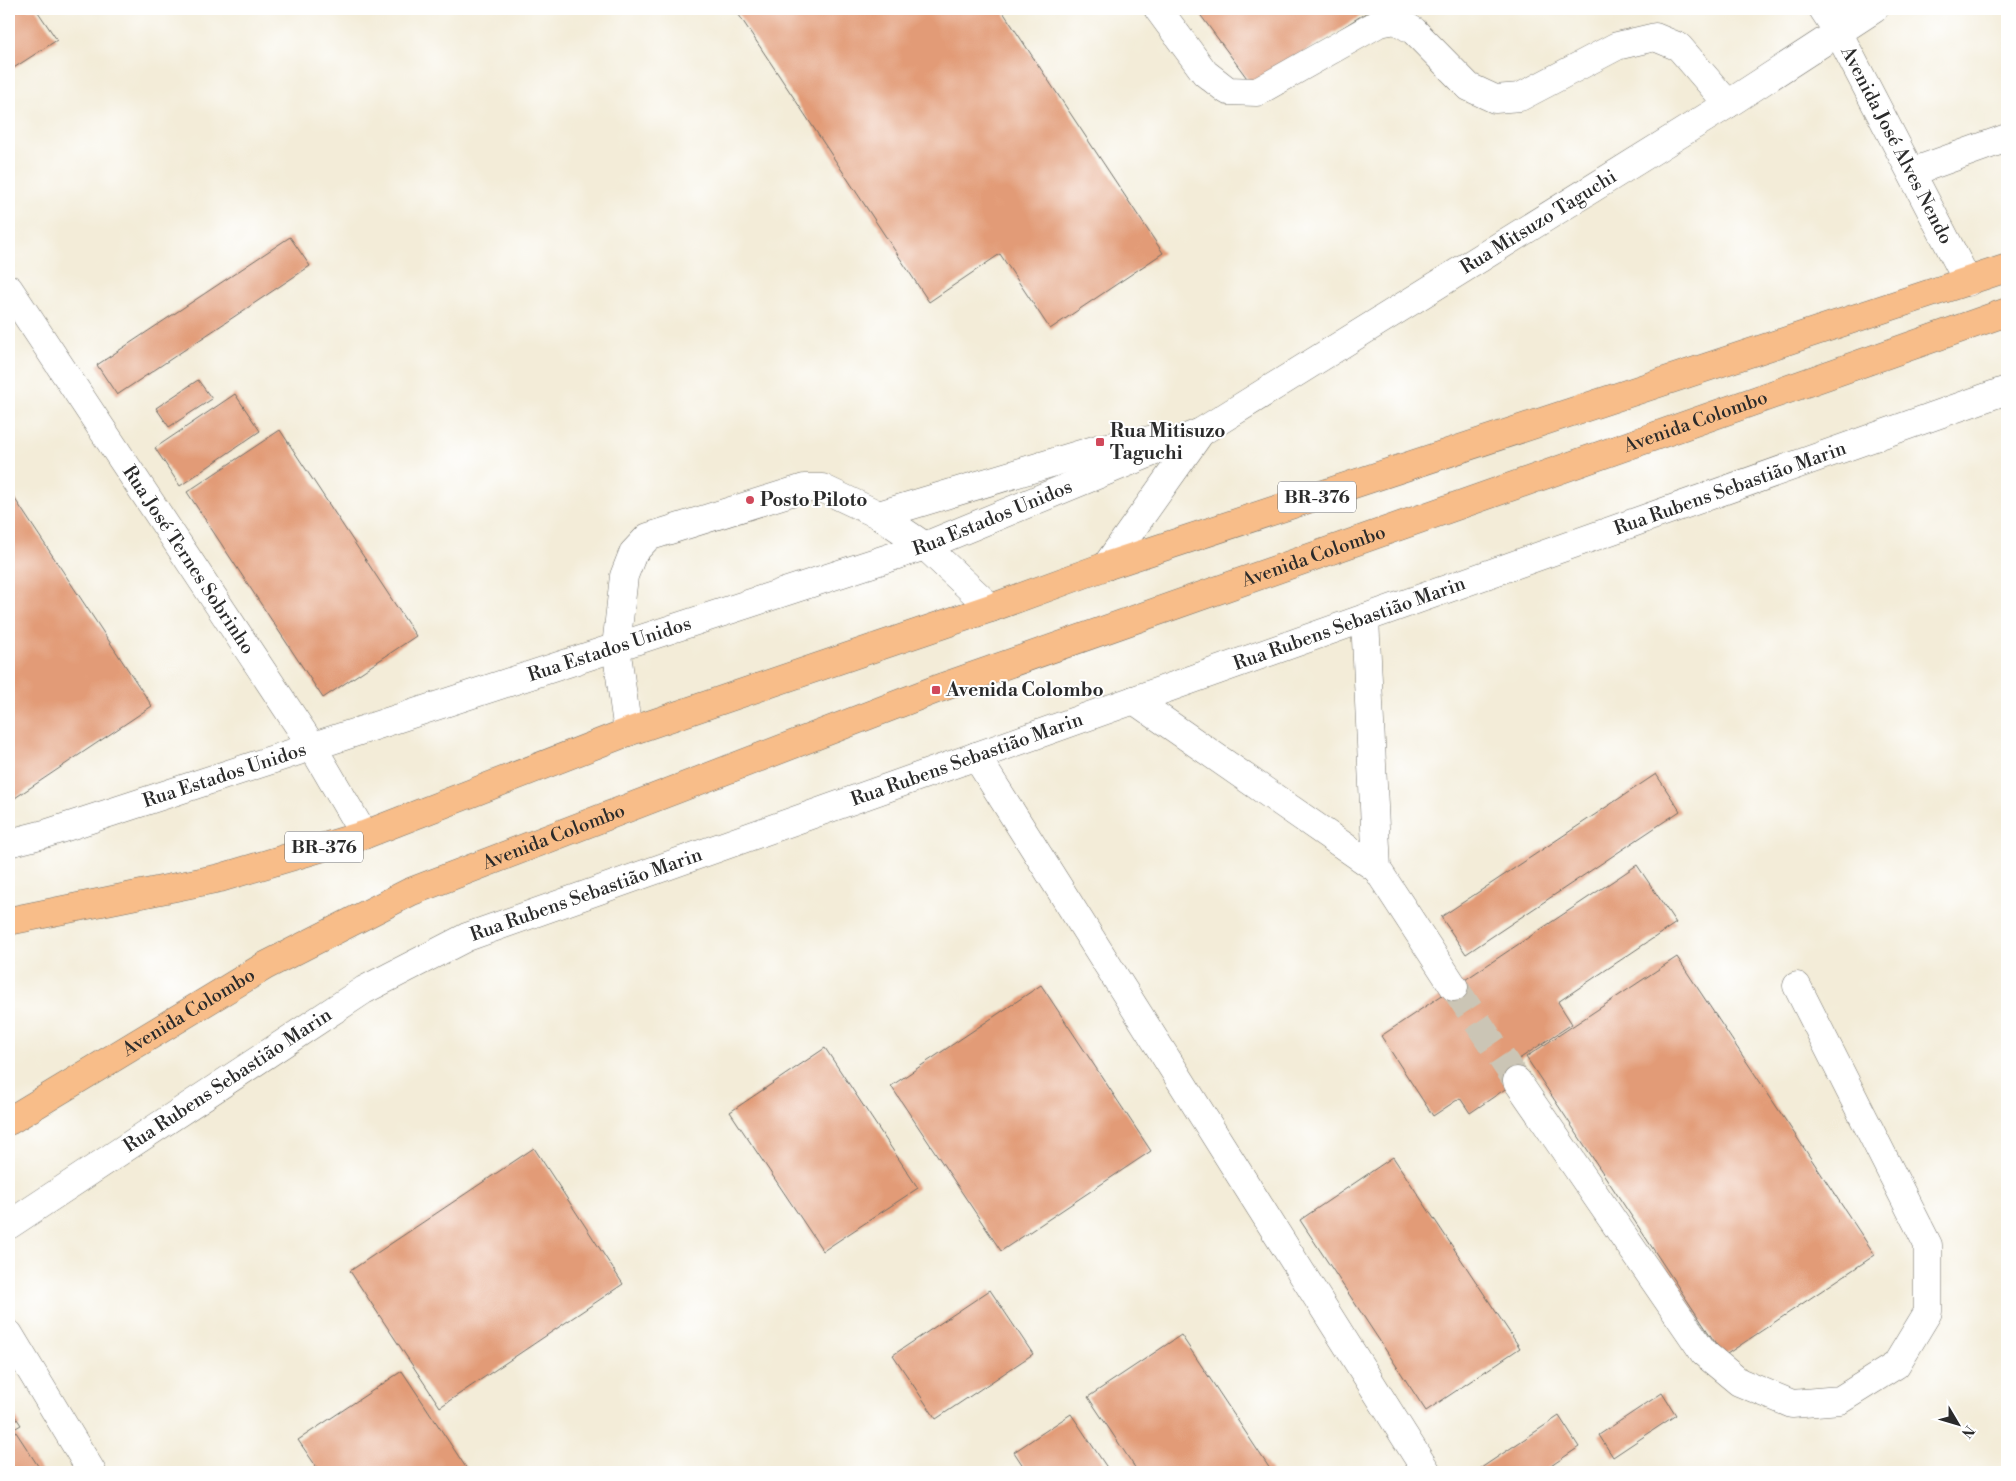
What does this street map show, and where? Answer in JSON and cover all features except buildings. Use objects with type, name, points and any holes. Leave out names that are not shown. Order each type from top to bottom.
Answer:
[{"type":"main road","name":"BR-376","points":[[9,921],[220,878],[364,835],[628,732],[991,608],[1106,566],[2007,268]]},
{"type":"main road","name":"Avenida Colombo","points":[[9,1121],[265,966],[410,892],[938,689],[2007,312]]},
{"type":"street","points":[[1158,9],[1205,73],[1228,91],[1256,92],[1379,23],[1396,20],[1414,31],[1469,87],[1495,99],[1520,97],[1617,46],[1655,38],[1679,47],[1728,104]]},
{"type":"street","name":"Avenida José Alves Nendo","points":[[1823,9],[1838,32],[1968,282]]},
{"type":"street","name":"Rua Mitsuzo Taguchi","points":[[1201,432],[1728,104],[1874,9]]},
{"type":"street","points":[[1912,172],[2007,138]]},
{"type":"street","name":"Rua José Ternes Sobrinho","points":[[9,289],[312,746],[364,835]]},
{"type":"street","name":"Rua Rubens Sebastião Marin","points":[[9,1225],[364,990],[467,937],[2007,390]]},
{"type":"street","points":[[879,515],[1101,448],[1201,432]]},
{"type":"street","points":[[1106,566],[1201,432]]},
{"type":"street","name":"Rua Estados Unidos","points":[[9,843],[48,833],[926,546],[1201,432]]},
{"type":"street","points":[[628,732],[616,647],[624,576],[633,553],[648,537],[804,488],[822,488],[879,515],[926,546],[991,608]]},
{"type":"street","points":[[1365,618],[1377,869]]},
{"type":"street","points":[[1134,700],[1377,869],[1454,987]]},
{"type":"street","points":[[976,756],[1427,1472]]},
{"type":"street","points":[[1517,1081],[1704,1353],[1739,1382],[1792,1404],[1840,1400],[1896,1365],[1928,1312],[1928,1246],[1797,986]]},
{"type":"street","points":[[9,1334],[92,1472]]},
{"type":"tunnel","points":[[1454,987],[1517,1081]]},
{"type":"place","name":"Rua Mitisuzo Taguchi","points":[[1100,442]]},
{"type":"place","name":"Posto Piloto","points":[[750,500]]},
{"type":"place","name":"Avenida Colombo","points":[[936,690]]}]
